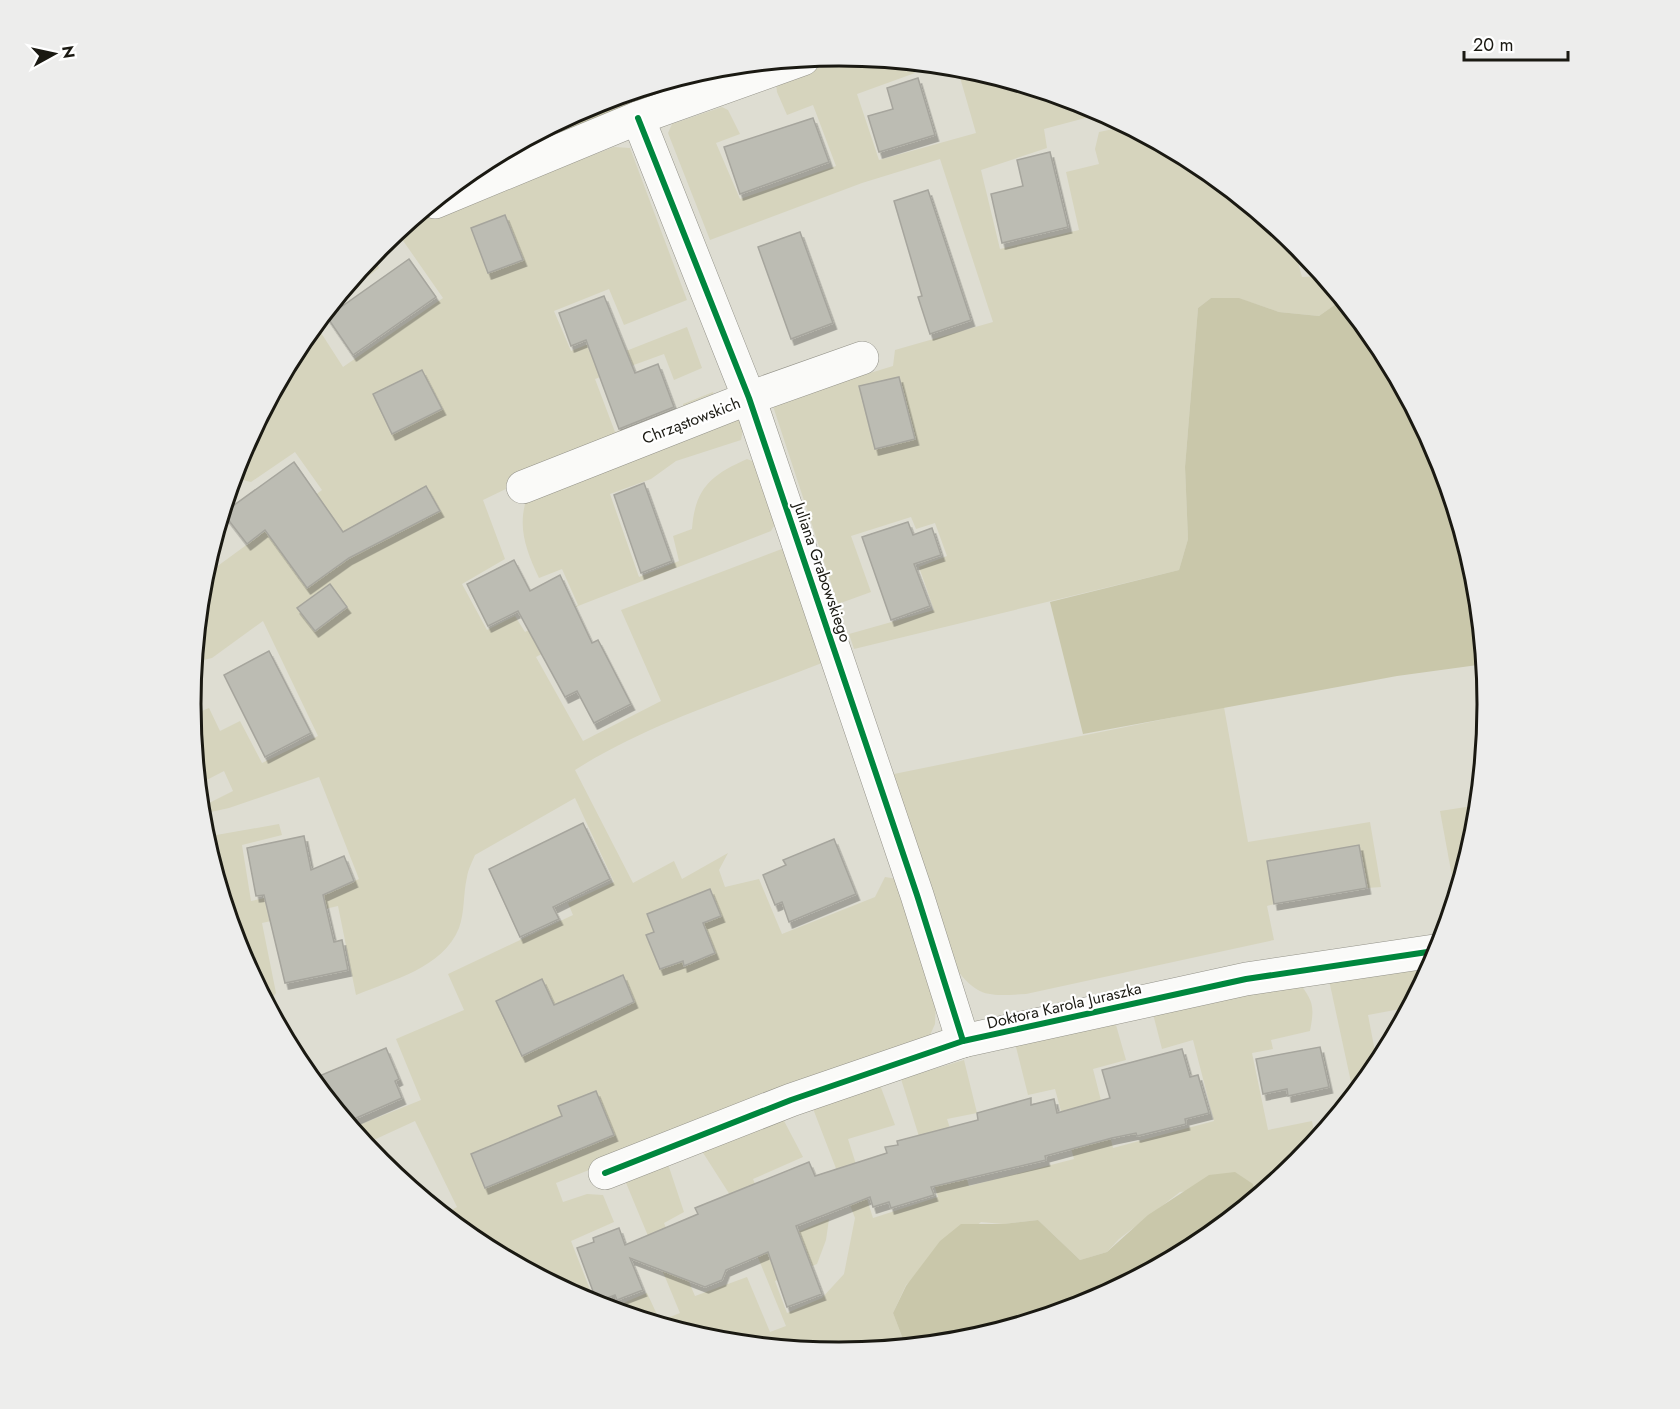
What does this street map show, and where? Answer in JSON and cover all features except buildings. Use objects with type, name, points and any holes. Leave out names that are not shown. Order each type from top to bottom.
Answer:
[{"type":"street","points":[[460,192],[638,118],[774,69]]},
{"type":"street","name":"Juliana Grabowskiego","points":[[638,118],[750,398],[917,896],[963,1041]]},
{"type":"street","name":"Chrząstowskich","points":[[523,487],[750,398],[862,358]]},
{"type":"street","name":"Doktora Karola Juraszka","points":[[605,1173],[791,1100],[963,1041],[1246,979],[1429,952]]},
{"type":"shaded area","points":[[823,66],[882,67],[914,70],[915,73],[857,94],[879,160],[976,133],[960,77],[1045,100],[1084,115],[1089,117],[1044,129],[1047,148],[981,170],[1000,249],[1079,230],[1066,172],[1099,164],[1095,149],[1099,132],[1115,129],[1159,152],[1229,198],[1261,224],[1297,260],[1302,277],[1313,277],[1337,304],[1319,316],[1279,312],[1238,298],[1211,298],[1198,308],[1185,467],[1188,539],[1179,570],[854,649],[849,634],[934,610],[919,567],[947,556],[935,523],[916,529],[911,517],[851,536],[871,592],[838,604],[772,403],[893,366],[895,350],[993,322],[940,159],[862,183],[710,240],[668,133],[672,124],[722,107],[728,110],[740,134],[716,143],[740,199],[836,166],[813,105],[787,115],[777,92],[776,82]]},
{"type":"shaded area","points":[[682,86],[548,137],[635,100]]},
{"type":"shaded area","points":[[614,147],[630,148],[687,300],[624,325],[609,289],[554,311],[571,351],[619,332],[626,351],[687,327],[702,368],[674,380],[664,354],[595,379],[615,432],[684,409],[683,404],[713,392],[717,403],[547,469],[483,500],[505,559],[462,584],[487,630],[515,616],[525,632],[578,605],[562,569],[539,578],[534,567],[526,546],[523,525],[529,492],[741,410],[744,424],[741,440],[676,461],[651,479],[610,494],[639,577],[679,561],[673,536],[692,529],[701,493],[715,477],[747,459],[760,464],[778,519],[771,531],[578,606],[543,624],[553,648],[536,657],[583,741],[661,701],[621,610],[787,547],[827,661],[666,723],[575,770],[633,883],[674,861],[682,879],[728,853],[719,870],[725,887],[759,879],[782,934],[875,897],[885,877],[897,879],[936,1002],[935,1024],[927,1042],[808,1084],[556,1183],[563,1202],[587,1194],[603,1195],[614,1222],[571,1241],[591,1292],[521,1257],[451,1211],[457,1207],[415,1121],[374,1140],[360,1125],[421,1100],[396,1039],[464,1010],[448,974],[573,915],[568,903],[614,882],[575,798],[475,855],[466,883],[461,922],[451,942],[429,963],[385,984],[356,995],[338,906],[262,923],[276,993],[273,998],[235,910],[215,835],[279,824],[282,835],[242,845],[251,901],[313,888],[315,898],[359,879],[319,777],[229,808],[211,812],[210,803],[233,791],[224,771],[206,780],[201,711],[209,708],[220,731],[240,721],[262,763],[318,736],[263,621],[212,658],[203,660],[207,621],[217,566],[322,490],[295,452],[251,482],[242,480],[267,422],[287,385],[321,333],[343,367],[443,298],[403,240],[426,218]]},
{"type":"shaded area","points":[[378,265],[379,268],[365,278]]},
{"type":"shaded area","points":[[1211,298],[1239,298],[1279,312],[1319,316],[1337,304],[1347,316],[1393,385],[1413,422],[1445,499],[1466,580],[1477,665],[1397,676],[1083,734],[1050,602],[1179,570],[1188,539],[1185,467],[1198,308]]},
{"type":"shaded area","points":[[1224,707],[1248,842],[1370,822],[1381,887],[1367,888],[1359,845],[1267,861],[1274,904],[1267,906],[1274,940],[1026,994],[984,993],[970,984],[954,966],[889,775]]},
{"type":"shaded area","points":[[1470,806],[1453,883],[1440,811]]},
{"type":"shaded area","points":[[1422,966],[1401,1009],[1368,1015],[1375,1052],[1352,1086],[1329,980]]},
{"type":"shaded area","points":[[1297,980],[1306,993],[1312,1009],[1310,1031],[1271,1040],[1273,1049],[1252,1053],[1268,1130],[1312,1121],[1314,1132],[1255,1190],[1253,1184],[1180,1192],[1119,1239],[1107,1252],[1080,1260],[1038,1220],[1003,1224],[981,1222],[906,1285],[893,1313],[903,1340],[840,1343],[798,1342],[715,1331],[666,1318],[680,1313],[624,1178],[667,1161],[684,1212],[664,1223],[695,1296],[747,1277],[770,1332],[786,1326],[737,1206],[700,1148],[782,1117],[803,1157],[753,1179],[778,1240],[829,1219],[826,1240],[817,1264],[775,1281],[787,1313],[822,1298],[844,1274],[855,1218],[812,1106],[880,1085],[895,1125],[848,1139],[873,1218],[938,1197],[901,1079],[964,1060],[977,1113],[947,1119],[969,1186],[1074,1159],[1055,1089],[1028,1095],[1015,1043],[1114,1018],[1126,1060],[1093,1069],[1113,1148],[1214,1121],[1193,1040],[1162,1049],[1152,1010]]},
{"type":"shaded area","points":[[1235,1172],[1253,1184],[1255,1190],[1195,1235],[1122,1277],[1045,1309],[1005,1321],[965,1331],[903,1340],[893,1313],[906,1286],[940,1241],[961,1224],[1003,1224],[1038,1220],[1080,1260],[1107,1252],[1148,1215],[1209,1175]]},
{"type":"shaded area","points":[[647,1293],[658,1316],[621,1304]]},
{"type":"cycle path","points":[[638,118],[749,398],[917,895],[963,1041]]},
{"type":"cycle path","points":[[605,1173],[791,1100],[963,1041],[1246,979],[1429,952]]}]
